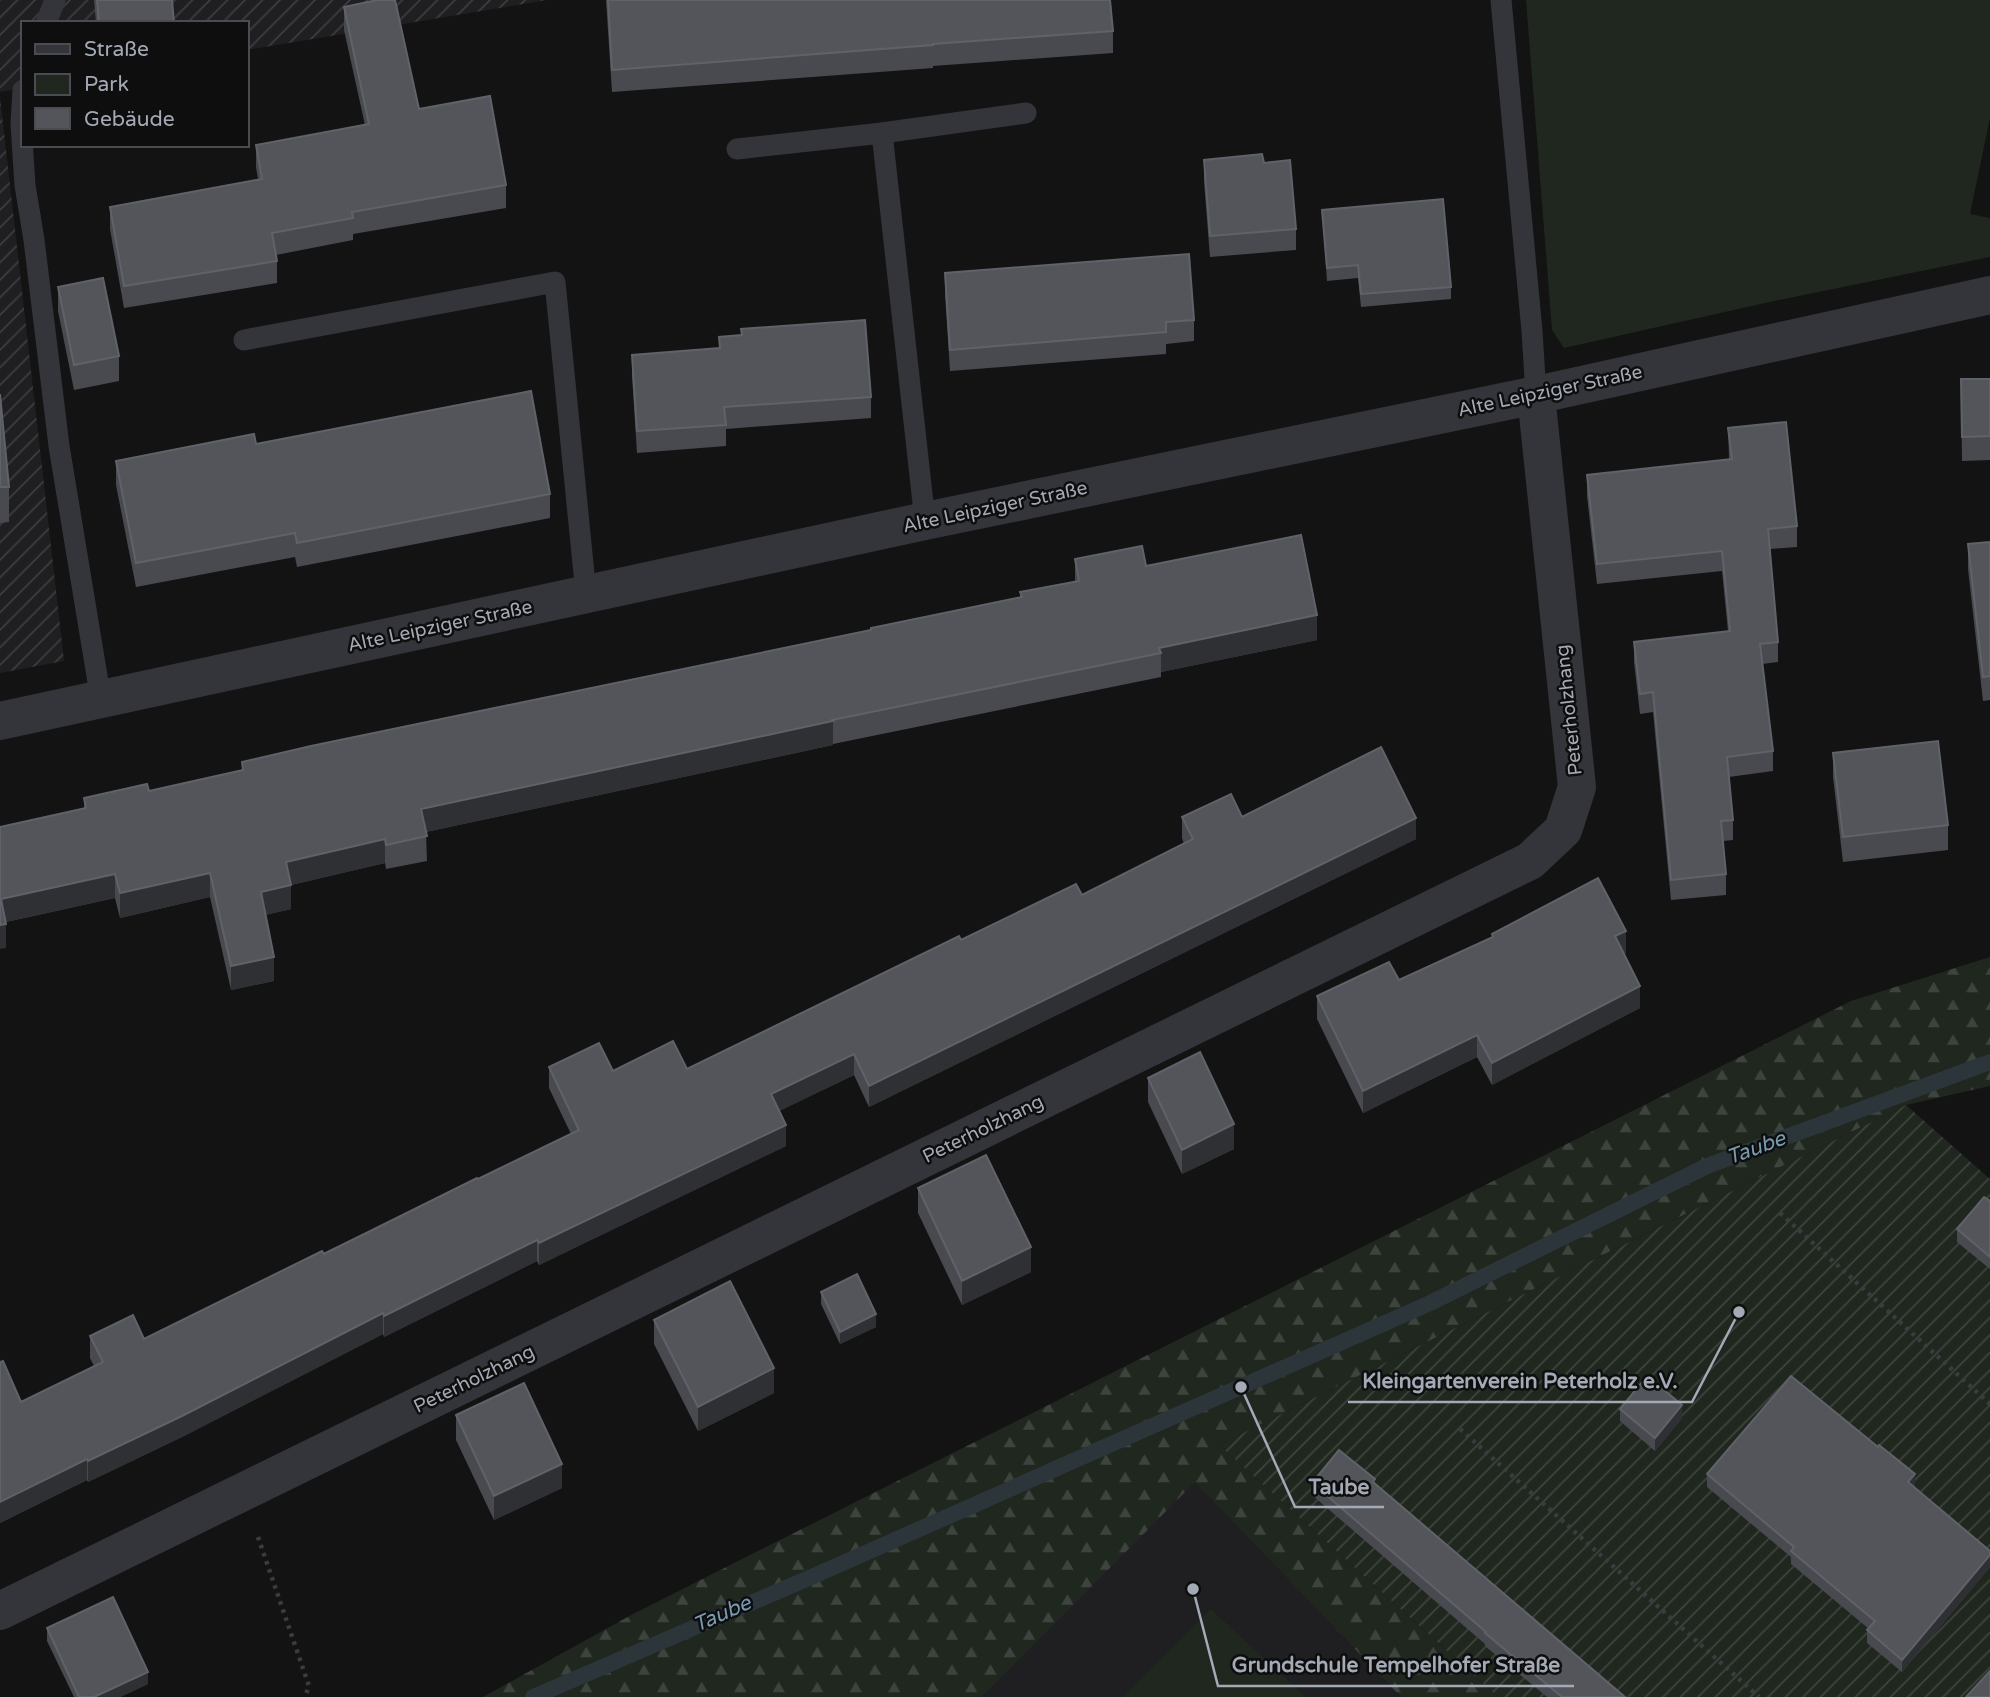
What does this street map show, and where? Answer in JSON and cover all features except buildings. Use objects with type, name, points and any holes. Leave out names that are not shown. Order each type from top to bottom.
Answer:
[{"type":"street","name":"Alte Leipziger Straße","points":[[0,721],[925,521],[1536,395],[1990,295]]},
{"type":"street","name":"Peterholzhang","points":[[0,1611],[1530,861],[1563,830],[1577,787],[1536,395]]},
{"type":"lane","points":[[47,21],[55,0]]},
{"type":"lane","points":[[1501,0],[1536,395]]},
{"type":"lane","points":[[737,149],[1026,113]]},
{"type":"lane","points":[[882,133],[925,521]]},
{"type":"lane","points":[[22,147],[24,185],[34,240],[59,446],[101,700]]},
{"type":"lane","points":[[244,340],[555,282],[586,594]]},
{"type":"path","points":[[1780,1213],[1990,1404]]},
{"type":"path","points":[[1460,1429],[1759,1697]]},
{"type":"path","points":[[243,1493],[309,1686],[304,1697]]},
{"type":"shaded area","points":[[0,0],[547,0],[248,50],[248,21],[21,21],[21,88],[0,92]]},
{"type":"shaded area","points":[[0,97],[64,661],[0,673]]},
{"type":"shaded area","points":[[1195,1481],[1401,1697],[982,1697]]},
{"type":"green space","points":[[1526,0],[1990,0],[1990,118],[1970,214],[1990,218],[1990,257],[1564,348],[1552,330]]},
{"type":"green space","points":[[1990,957],[1990,1086],[1906,1105],[1219,1445],[1498,1697],[1401,1697],[1195,1482],[982,1697],[483,1697],[633,1614],[1851,1001]]},
{"type":"green space","points":[[1906,1105],[1990,1179],[1990,1697],[1498,1697],[1219,1445]]},
{"type":"green space","points":[[1211,1609],[1306,1697],[1123,1697]]},
{"type":"waterway","name":"Taube","points":[[533,1697],[1428,1304],[1707,1166],[1990,1062]]},
{"type":"place","name":"Kleingartenverein Peterholz e.V.","points":[[1739,1312]]},
{"type":"place","name":"Taube","points":[[1241,1387]]},
{"type":"place","name":"Grundschule Tempelhofer Straße","points":[[1193,1589]]}]
